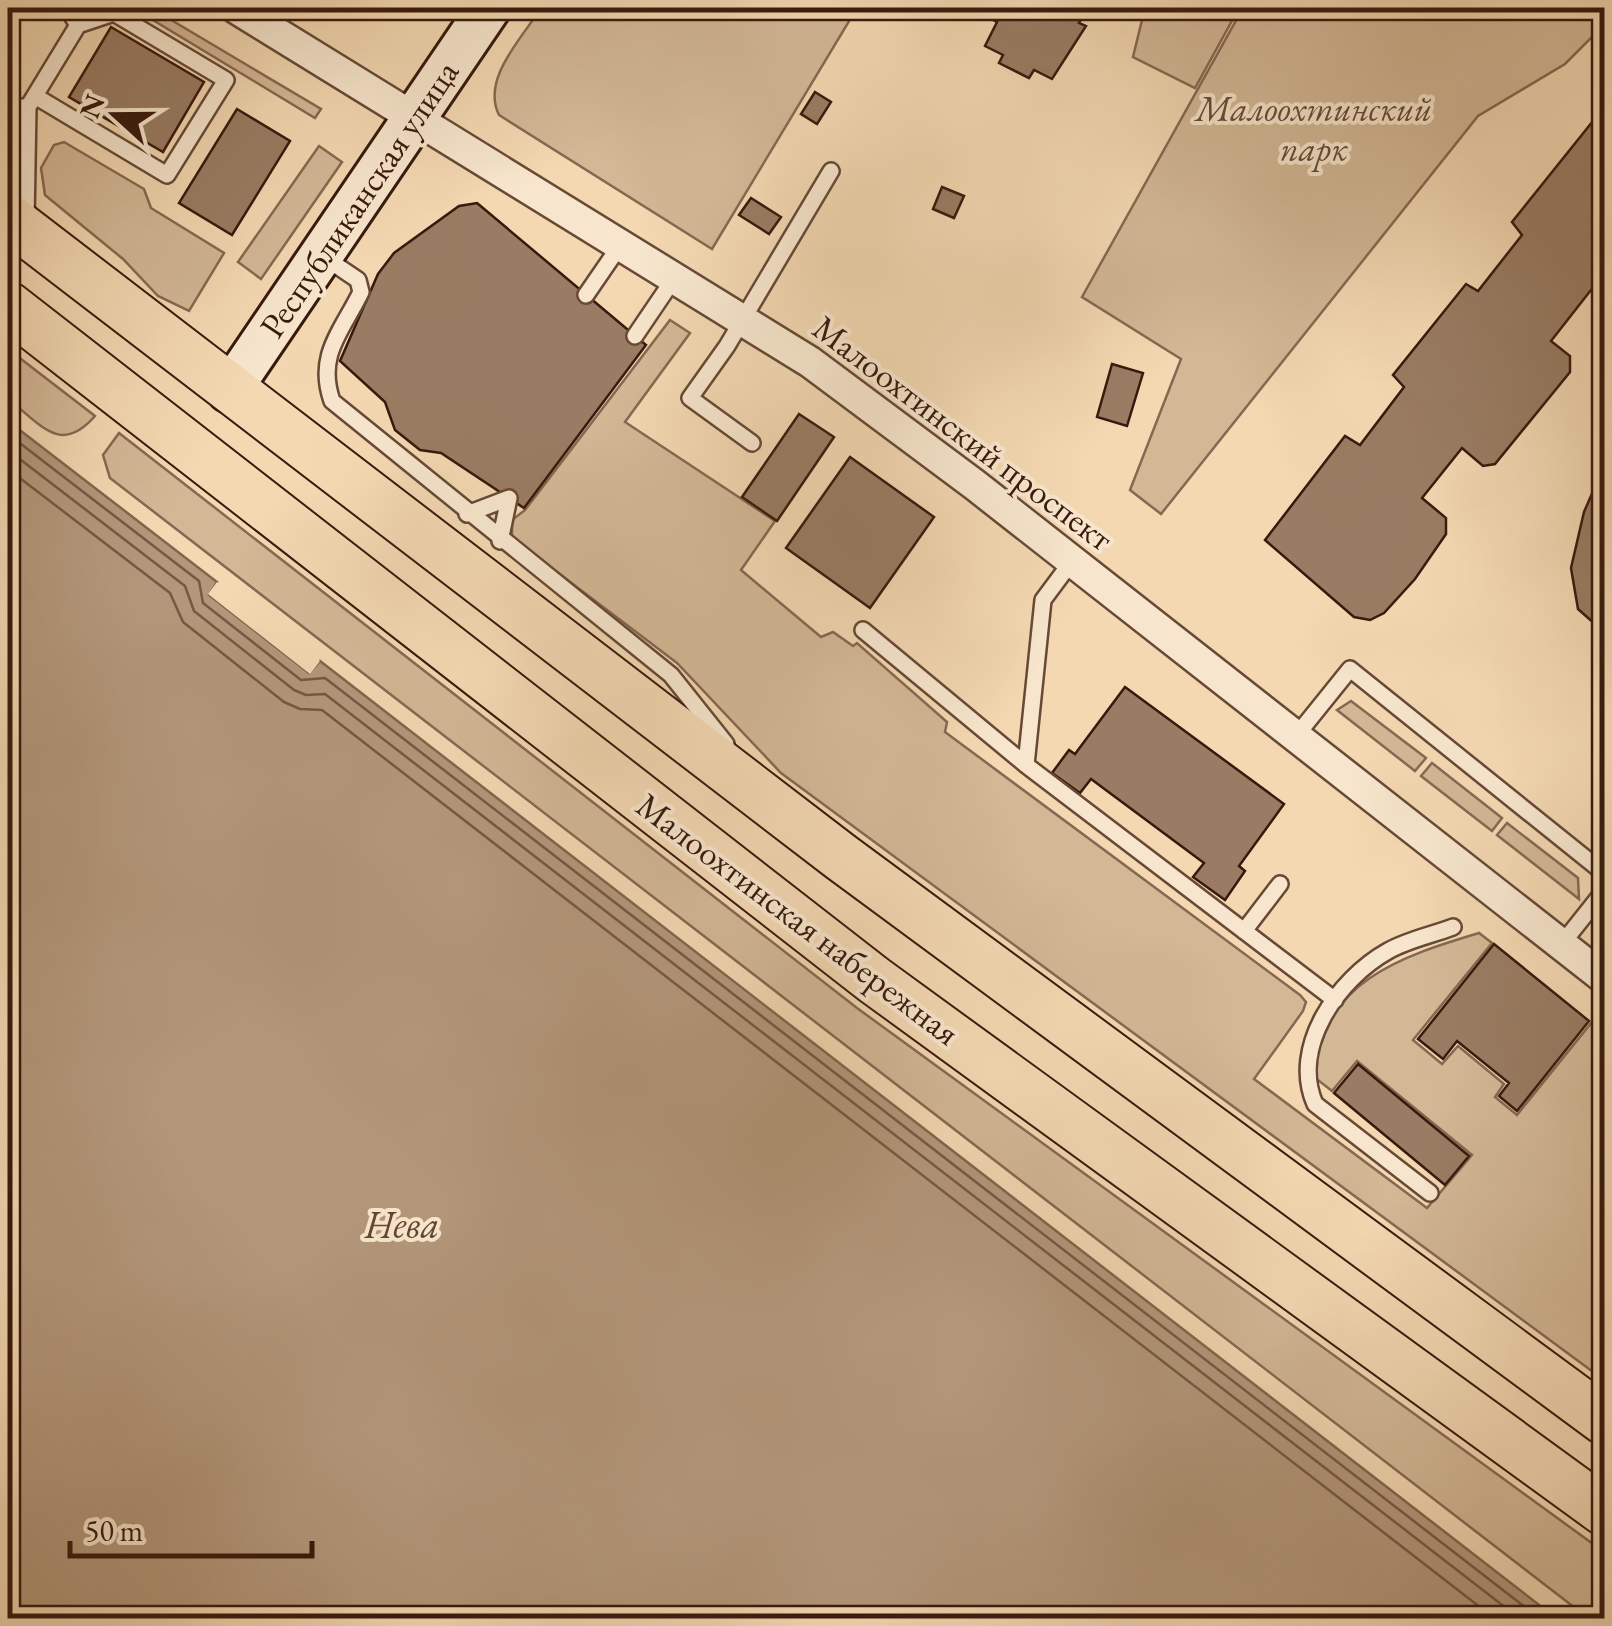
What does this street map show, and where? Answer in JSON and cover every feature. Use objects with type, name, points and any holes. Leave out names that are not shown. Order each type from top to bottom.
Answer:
[{"type":"main road","points":[[17,225],[775,806],[1583,1395],[1604,1420]]},
{"type":"main road","name":"Малоохтинская набережная","points":[[8,306],[874,980],[1604,1511]]},
{"type":"street","name":"Малоохтинский проспект","points":[[236,8],[742,318],[893,423],[1604,978]]},
{"type":"street","name":"Республиканская улица","points":[[229,390],[488,8]]},
{"type":"lane","points":[[67,8],[78,25]]},
{"type":"lane","points":[[8,108],[32,101],[167,175],[226,80],[114,13],[78,25],[32,101],[17,225]]},
{"type":"lane","points":[[752,443],[690,398],[831,171]]},
{"type":"lane","points":[[586,295],[621,244]]},
{"type":"lane","points":[[322,256],[358,280],[361,292],[326,355],[325,382],[332,401],[500,541],[671,674],[775,806]]},
{"type":"lane","points":[[635,336],[676,277]]},
{"type":"lane","points":[[467,514],[509,498],[500,541]]},
{"type":"lane","points":[[1026,765],[1043,600],[1072,561]]},
{"type":"lane","points":[[863,630],[1026,765],[1335,1000]]},
{"type":"lane","points":[[1296,736],[1350,669],[1604,873]]},
{"type":"lane","points":[[1244,931],[1280,884]]},
{"type":"lane","points":[[1562,944],[1604,891]]},
{"type":"lane","points":[[1430,1193],[1315,1104],[1306,1084],[1306,1062],[1313,1037],[1335,1000],[1362,967],[1391,948],[1453,928]]},
{"type":"green space","points":[[133,8],[151,8],[321,109],[315,118]]},
{"type":"green space","points":[[541,8],[857,8],[712,249],[499,115],[495,87],[499,73]]},
{"type":"green space","points":[[1139,8],[1239,8],[1195,88],[1133,57],[1142,20]]},
{"type":"green space","name":"Малоохтинский парк","points":[[1243,8],[1604,8],[1604,25],[1565,64],[1478,116],[1161,514],[1130,490],[1181,359],[1082,297]]},
{"type":"green space","points":[[64,142],[144,189],[151,208],[224,253],[189,311],[158,296],[123,259],[45,195],[41,168],[54,145]]},
{"type":"green space","points":[[319,146],[342,162],[261,279],[238,262]]},
{"type":"green space","points":[[670,320],[690,333],[625,422],[775,521],[741,570],[821,637],[833,632],[853,646],[857,643],[947,722],[945,732],[1300,995],[1306,1002],[1303,1011],[1254,1079],[1427,1208],[1472,1155],[1357,1061],[1332,1091],[1314,1077],[1320,1044],[1331,1018],[1349,996],[1395,964],[1479,933],[1492,943],[1413,1040],[1442,1064],[1458,1046],[1504,1084],[1495,1097],[1517,1115],[1592,1022],[1604,1032],[1604,1380],[781,773],[677,663],[512,538],[512,520],[525,510]]},
{"type":"green space","points":[[8,349],[95,416],[71,434],[61,435],[41,426],[8,399]]},
{"type":"green space","points":[[119,433],[857,1008],[1604,1552],[1604,1618],[1588,1618],[110,478],[103,455]]},
{"type":"green space","points":[[1351,701],[1426,758],[1415,771],[1337,710]]},
{"type":"green space","points":[[1432,763],[1502,818],[1492,831],[1421,776]]},
{"type":"green space","points":[[1507,823],[1578,878],[1579,899],[1497,835]]},
{"type":"water","name":"Нева","points":[[8,421],[217,582],[209,595],[309,673],[320,661],[1556,1618],[8,1618]]},
{"type":"pier","points":[[217,582],[221,585],[215,593],[309,667],[316,658],[320,661],[310,674],[208,594]]},
{"type":"building","points":[[997,8],[1087,8],[1079,23],[1086,26],[1052,79],[1034,70],[1029,78],[999,63],[1003,55],[985,46],[997,22],[991,19]]},
{"type":"building","points":[[111,27],[204,82],[163,152],[69,97]]},
{"type":"building","points":[[815,92],[831,102],[817,124],[801,114]]},
{"type":"building","points":[[237,109],[290,141],[232,235],[179,203]]},
{"type":"building","points":[[1593,121],[1604,129],[1604,300],[1591,290],[1551,341],[1570,356],[1570,372],[1495,464],[1483,466],[1462,448],[1422,498],[1446,518],[1446,534],[1415,579],[1384,613],[1370,620],[1354,617],[1265,540],[1345,436],[1360,445],[1404,387],[1393,375],[1466,284],[1478,291],[1522,235],[1512,222]]},
{"type":"building","points":[[942,187],[964,196],[954,218],[933,209]]},
{"type":"building","points":[[751,198],[781,217],[769,234],[739,215]]},
{"type":"building","points":[[477,203],[646,345],[524,508],[441,453],[420,450],[395,430],[385,402],[340,361],[378,274],[394,253],[459,206]]},
{"type":"building","points":[[1112,364],[1143,373],[1127,426],[1097,417]]},
{"type":"building","points":[[799,414],[834,437],[777,521],[742,497]]},
{"type":"building","points":[[850,457],[934,517],[870,608],[786,548]]},
{"type":"building","points":[[1604,466],[1604,632],[1578,609],[1571,568],[1584,512]]},
{"type":"building","points":[[1125,687],[1284,804],[1239,866],[1245,871],[1225,900],[1193,877],[1204,863],[1091,779],[1080,793],[1052,773],[1069,750],[1075,754]]},
{"type":"building","points":[[1494,944],[1589,1021],[1517,1111],[1499,1096],[1509,1083],[1457,1041],[1443,1059],[1418,1039]]},
{"type":"building","points":[[1358,1064],[1469,1156],[1445,1185],[1334,1093]]}]
